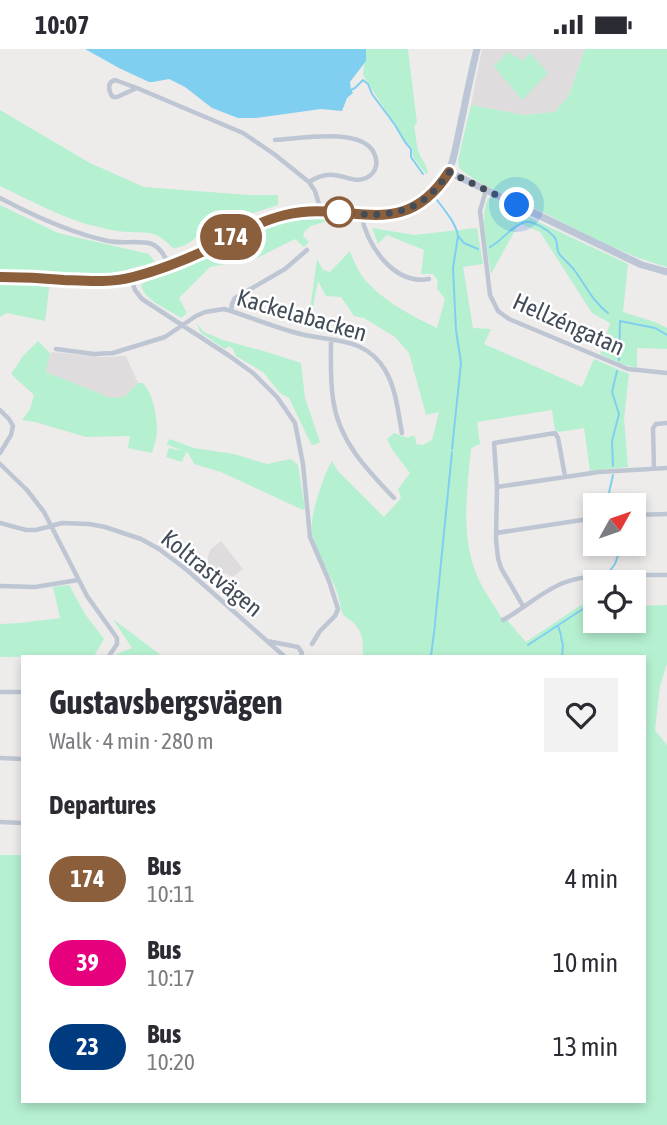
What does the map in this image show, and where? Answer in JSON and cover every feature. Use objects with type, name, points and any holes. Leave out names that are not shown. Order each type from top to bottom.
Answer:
[{"type":"main road","points":[[0,277],[101,281],[131,278],[169,265],[267,220],[287,214],[320,211],[381,216],[409,209],[434,192],[449,172],[477,49]]},
{"type":"main road","points":[[449,172],[642,265],[667,272]]},
{"type":"street","points":[[137,88],[113,97],[109,86],[115,80],[137,88],[243,133],[309,182],[315,191],[320,211]]},
{"type":"street","points":[[275,140],[310,137],[354,139],[368,145],[376,159],[373,173],[363,180],[330,174],[309,182]]},
{"type":"street","name":"Hellzéngatan","points":[[486,190],[480,211],[490,295],[498,311],[509,319],[628,369],[667,373]]},
{"type":"street","points":[[0,198],[43,219],[90,236],[116,242],[150,243],[160,250],[169,265]]},
{"type":"street","points":[[361,214],[371,244],[389,266],[413,280],[429,279]]},
{"type":"street","points":[[231,311],[232,304],[240,294],[285,269],[307,250]]},
{"type":"street","points":[[131,278],[142,299],[253,373],[277,397],[294,421],[303,464],[310,537],[338,609],[312,644]]},
{"type":"street","name":"Kackelabacken","points":[[56,349],[106,354],[165,337],[196,316],[224,309],[295,333],[365,348],[379,362],[390,381],[402,433]]},
{"type":"street","points":[[331,339],[332,398],[339,424],[353,450],[394,499]]},
{"type":"street","points":[[0,410],[13,426],[11,435],[0,453]]},
{"type":"street","points":[[653,468],[653,428],[656,424],[667,423]]},
{"type":"street","points":[[523,606],[498,558],[494,443],[555,433],[565,476]]},
{"type":"street","points":[[0,464],[27,490],[52,525],[78,580],[118,641],[110,655]]},
{"type":"street","points":[[497,487],[565,476],[667,468]]},
{"type":"street","points":[[646,515],[667,514]]},
{"type":"street","points":[[496,533],[583,520]]},
{"type":"street","name":"Koltrastvägen","points":[[0,523],[26,530],[62,523],[89,524],[141,539],[187,570],[283,655]]},
{"type":"street","points":[[503,620],[547,591],[574,579],[667,575]]},
{"type":"street","points":[[0,586],[35,587],[78,580]]},
{"type":"street","name":"Koltrastvägen","points":[[266,640],[298,647],[301,655]]},
{"type":"street","points":[[0,692],[21,692]]},
{"type":"street","points":[[0,758],[21,759]]},
{"type":"street","points":[[0,822],[21,823]]},
{"type":"shaded area","points":[[482,49],[585,49],[569,95],[555,112],[523,115],[471,105]]},
{"type":"shaded area","points":[[52,352],[103,357],[126,356],[138,383],[124,397],[111,398],[46,372]]},
{"type":"shaded area","points":[[221,541],[243,569],[233,577],[225,573],[216,576],[208,567],[211,549]]},
{"type":"green space","points":[[366,49],[408,49],[417,123],[414,126],[419,153],[428,172],[426,174],[413,157],[412,147],[405,141],[363,75]]},
{"type":"green space","points":[[585,49],[667,49],[667,267],[597,240],[484,185],[459,168],[458,160],[471,105],[523,115],[555,112],[569,95]]},
{"type":"green space","points":[[508,52],[523,61],[530,53],[548,73],[522,100],[494,66]]},
{"type":"green space","points":[[0,110],[90,163],[144,187],[278,195],[278,205],[229,224],[209,224],[189,243],[173,248],[153,234],[124,232],[86,224],[0,186]]},
{"type":"green space","points":[[494,197],[530,218],[628,264],[623,312],[667,328],[667,349],[637,348],[637,368],[600,354],[610,323],[592,313],[540,232],[519,223],[491,274],[484,215],[488,199]]},
{"type":"green space","points":[[0,205],[58,233],[149,254],[155,262],[118,272],[91,275],[29,270],[0,271]]},
{"type":"green space","points":[[298,218],[325,220],[304,232],[303,236],[309,242],[304,247],[295,239],[257,258],[210,267],[179,298],[187,313],[181,318],[152,300],[143,291],[141,285],[146,281],[194,264],[233,242],[239,245],[252,239],[251,233],[266,226]]},
{"type":"green space","points":[[372,228],[414,235],[477,228],[483,264],[463,267],[473,328],[491,329],[484,344],[582,387],[594,359],[629,374],[624,419],[628,467],[590,471],[584,428],[559,432],[555,430],[552,410],[477,422],[480,444],[471,448],[466,517],[470,552],[483,588],[501,617],[507,620],[526,642],[583,604],[583,633],[646,633],[646,606],[667,605],[667,664],[660,686],[655,730],[667,745],[667,1125],[0,1125],[0,855],[21,855],[21,1103],[646,1103],[646,655],[363,655],[360,632],[343,615],[336,589],[314,541],[312,527],[315,507],[332,461],[338,471],[384,517],[401,498],[398,489],[410,473],[387,439],[394,433],[408,438],[415,436],[416,444],[423,445],[432,440],[439,412],[426,415],[409,353],[395,337],[364,318],[354,316],[341,297],[326,296],[318,281],[313,307],[310,309],[317,259],[323,270],[330,272],[350,251],[362,276],[370,285],[387,300],[437,328],[445,299],[437,289],[438,281],[433,274],[421,274],[424,250],[387,235],[378,244]]},
{"type":"green space","points":[[50,281],[45,321],[7,313],[0,317],[0,282]]},
{"type":"green space","points":[[196,323],[204,332],[223,340],[301,363],[305,398],[320,442],[311,444],[289,398],[280,393],[263,372],[236,356],[229,346],[225,349],[201,333]]},
{"type":"green space","points":[[38,341],[50,353],[46,372],[111,398],[124,397],[138,383],[143,383],[152,399],[156,418],[157,433],[152,453],[128,448],[130,436],[86,437],[22,420],[30,409],[34,395],[11,374],[23,356]]},
{"type":"green space","points":[[170,439],[194,448],[234,454],[267,464],[291,459],[298,465],[305,508],[303,510],[221,472],[194,464],[186,452],[182,462],[166,457],[169,448],[183,451],[166,444]]},
{"type":"green space","points":[[69,585],[85,614],[104,639],[95,655],[0,657],[0,624],[60,618],[53,587]]},
{"type":"green space","points":[[113,619],[161,655],[116,655],[132,648]]},
{"type":"water","points":[[85,49],[366,49],[366,61],[350,82],[353,93],[347,98],[342,111],[321,109],[238,118],[212,108],[185,87],[169,79],[149,82]]},
{"type":"waterway","points":[[351,90],[363,80],[368,84],[372,94],[411,149],[411,157],[423,174]]},
{"type":"waterway","points":[[437,200],[453,222],[458,236],[464,243],[478,249]]},
{"type":"waterway","points":[[490,247],[525,222],[542,227],[554,237],[560,255],[608,313]]},
{"type":"waterway","points":[[452,449],[461,363],[456,330],[453,268],[458,236]]},
{"type":"waterway","points":[[619,360],[620,321],[655,328],[667,335]]},
{"type":"waterway","points":[[613,466],[612,441],[619,414],[612,392],[617,371]]},
{"type":"waterway","points":[[435,623],[452,452]]},
{"type":"waterway","points":[[609,493],[613,475]]},
{"type":"waterway","points":[[610,570],[617,557]]},
{"type":"waterway","points":[[528,645],[583,609]]},
{"type":"waterway","points":[[431,655],[435,625]]},
{"type":"waterway","points":[[558,626],[561,635]]},
{"type":"waterway","points":[[561,637],[562,655]]},
{"type":"bus line","name":"174","points":[[0,277],[101,281],[131,278],[190,257],[267,220],[287,214],[320,211],[381,216],[401,212],[419,204],[434,192],[449,172]]},
{"type":"route","points":[[339,212],[381,216],[401,212],[419,204],[434,192],[449,172],[517,205]]}]
